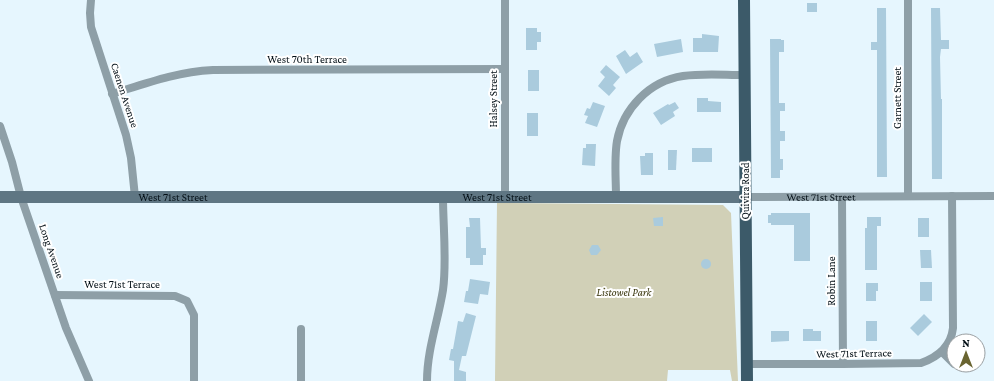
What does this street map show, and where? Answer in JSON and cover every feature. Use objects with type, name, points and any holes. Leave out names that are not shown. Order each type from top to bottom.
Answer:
[{"type":"main road","name":"Quivira Road","points":[[744,0],[747,381]]},
{"type":"street","name":"Caenen Avenue","points":[[91,0],[91,27],[126,135],[131,158],[135,197]]},
{"type":"street","name":"Halsey Street","points":[[504,197],[505,0]]},
{"type":"street","name":"Garnett Street","points":[[908,0],[908,196]]},
{"type":"street","name":"West 70th Terrace","points":[[112,94],[172,75],[191,71],[504,69]]},
{"type":"street","points":[[616,197],[617,142],[620,129],[626,115],[635,102],[648,90],[658,84],[681,76],[744,75]]},
{"type":"street","name":"Long Avenue","points":[[0,126],[55,295],[73,346],[89,381]]},
{"type":"street","name":"Robin Lane","points":[[842,196],[843,364]]},
{"type":"street","points":[[946,356],[942,352],[952,337],[953,328],[952,196]]},
{"type":"street","name":"West 71st Street","points":[[0,197],[994,196]]},
{"type":"street","points":[[427,381],[429,355],[440,309],[443,288],[443,197]]},
{"type":"street","name":"West 71st Terrace","points":[[55,295],[175,296],[187,301],[194,315],[194,381]]},
{"type":"street","points":[[301,329],[301,381]]},
{"type":"street","name":"West 71st Terrace","points":[[747,364],[922,363],[932,359],[942,352]]},
{"type":"green space","name":"Listowel Park","points":[[497,203],[723,205],[731,213],[738,381],[732,381],[730,370],[668,370],[667,381],[495,381]]},
{"type":"building","points":[[807,3],[817,3],[817,12],[807,12]]},
{"type":"building","points":[[877,8],[886,8],[887,177],[877,177],[877,50],[871,50],[871,42],[877,42]]},
{"type":"building","points":[[931,8],[940,8],[941,40],[949,40],[949,49],[941,49],[940,57],[942,99],[942,179],[932,179]]},
{"type":"building","points":[[526,28],[537,28],[537,32],[541,32],[541,42],[537,42],[537,50],[526,50]]},
{"type":"building","points":[[702,34],[719,36],[718,52],[693,52],[693,38],[702,38]]},
{"type":"building","points":[[681,39],[683,52],[657,57],[654,44]]},
{"type":"building","points":[[770,39],[784,40],[784,52],[779,52],[779,103],[785,103],[785,111],[780,111],[780,131],[785,131],[785,141],[780,141],[780,159],[783,159],[783,170],[780,170],[780,178],[771,178]]},
{"type":"building","points":[[625,50],[630,57],[637,52],[643,62],[626,74],[616,56]]},
{"type":"building","points":[[606,65],[620,77],[613,85],[616,88],[609,96],[598,86],[605,77],[600,72]]},
{"type":"building","points":[[528,70],[539,70],[539,91],[528,91]]},
{"type":"building","points":[[697,98],[708,98],[708,101],[721,102],[721,112],[697,112]]},
{"type":"building","points":[[593,102],[605,106],[597,127],[585,123],[588,116],[584,115],[587,108],[590,109]]},
{"type":"building","points":[[675,102],[679,108],[673,112],[675,116],[661,125],[653,113],[668,104],[669,105]]},
{"type":"building","points":[[527,113],[538,113],[538,136],[527,136]]},
{"type":"building","points":[[586,144],[596,144],[595,166],[582,165],[583,148],[586,148]]},
{"type":"building","points":[[692,148],[712,148],[712,162],[692,162]]},
{"type":"building","points":[[668,150],[677,150],[676,170],[668,170]]},
{"type":"building","points":[[645,153],[653,153],[653,175],[641,175],[640,156],[645,156]]},
{"type":"building","points":[[771,213],[810,213],[810,261],[794,261],[794,225],[771,225],[771,223],[768,223],[768,215],[771,215]]},
{"type":"building","points":[[663,217],[663,226],[654,226],[653,218]]},
{"type":"building","points":[[867,217],[881,217],[881,226],[877,226],[877,270],[865,270],[865,228],[867,228]]},
{"type":"building","points":[[469,218],[480,218],[481,248],[486,248],[486,255],[483,255],[483,265],[470,265],[470,258],[466,258],[466,227],[470,227]]},
{"type":"building","points":[[918,218],[929,218],[929,237],[918,237]]},
{"type":"building","points":[[592,245],[598,245],[601,250],[597,255],[591,255],[589,250]]},
{"type":"building","points":[[920,250],[931,250],[932,268],[921,268]]},
{"type":"building","points":[[704,259],[708,259],[710,260],[710,268],[704,269],[701,266],[701,262]]},
{"type":"building","points":[[470,279],[490,282],[488,295],[480,294],[478,304],[464,302]]},
{"type":"building","points":[[920,282],[932,282],[932,301],[920,301]]},
{"type":"building","points":[[866,283],[878,283],[876,301],[866,301]]},
{"type":"building","points":[[466,313],[476,316],[466,356],[462,356],[459,370],[466,372],[466,381],[454,381],[454,361],[449,360],[451,349],[453,349],[458,321],[463,322]]},
{"type":"building","points":[[924,314],[932,322],[918,336],[910,328]]},
{"type":"building","points":[[866,321],[877,321],[877,341],[866,341]]},
{"type":"building","points":[[803,329],[821,331],[821,341],[803,341]]},
{"type":"building","points":[[771,331],[789,331],[789,341],[771,342]]}]
